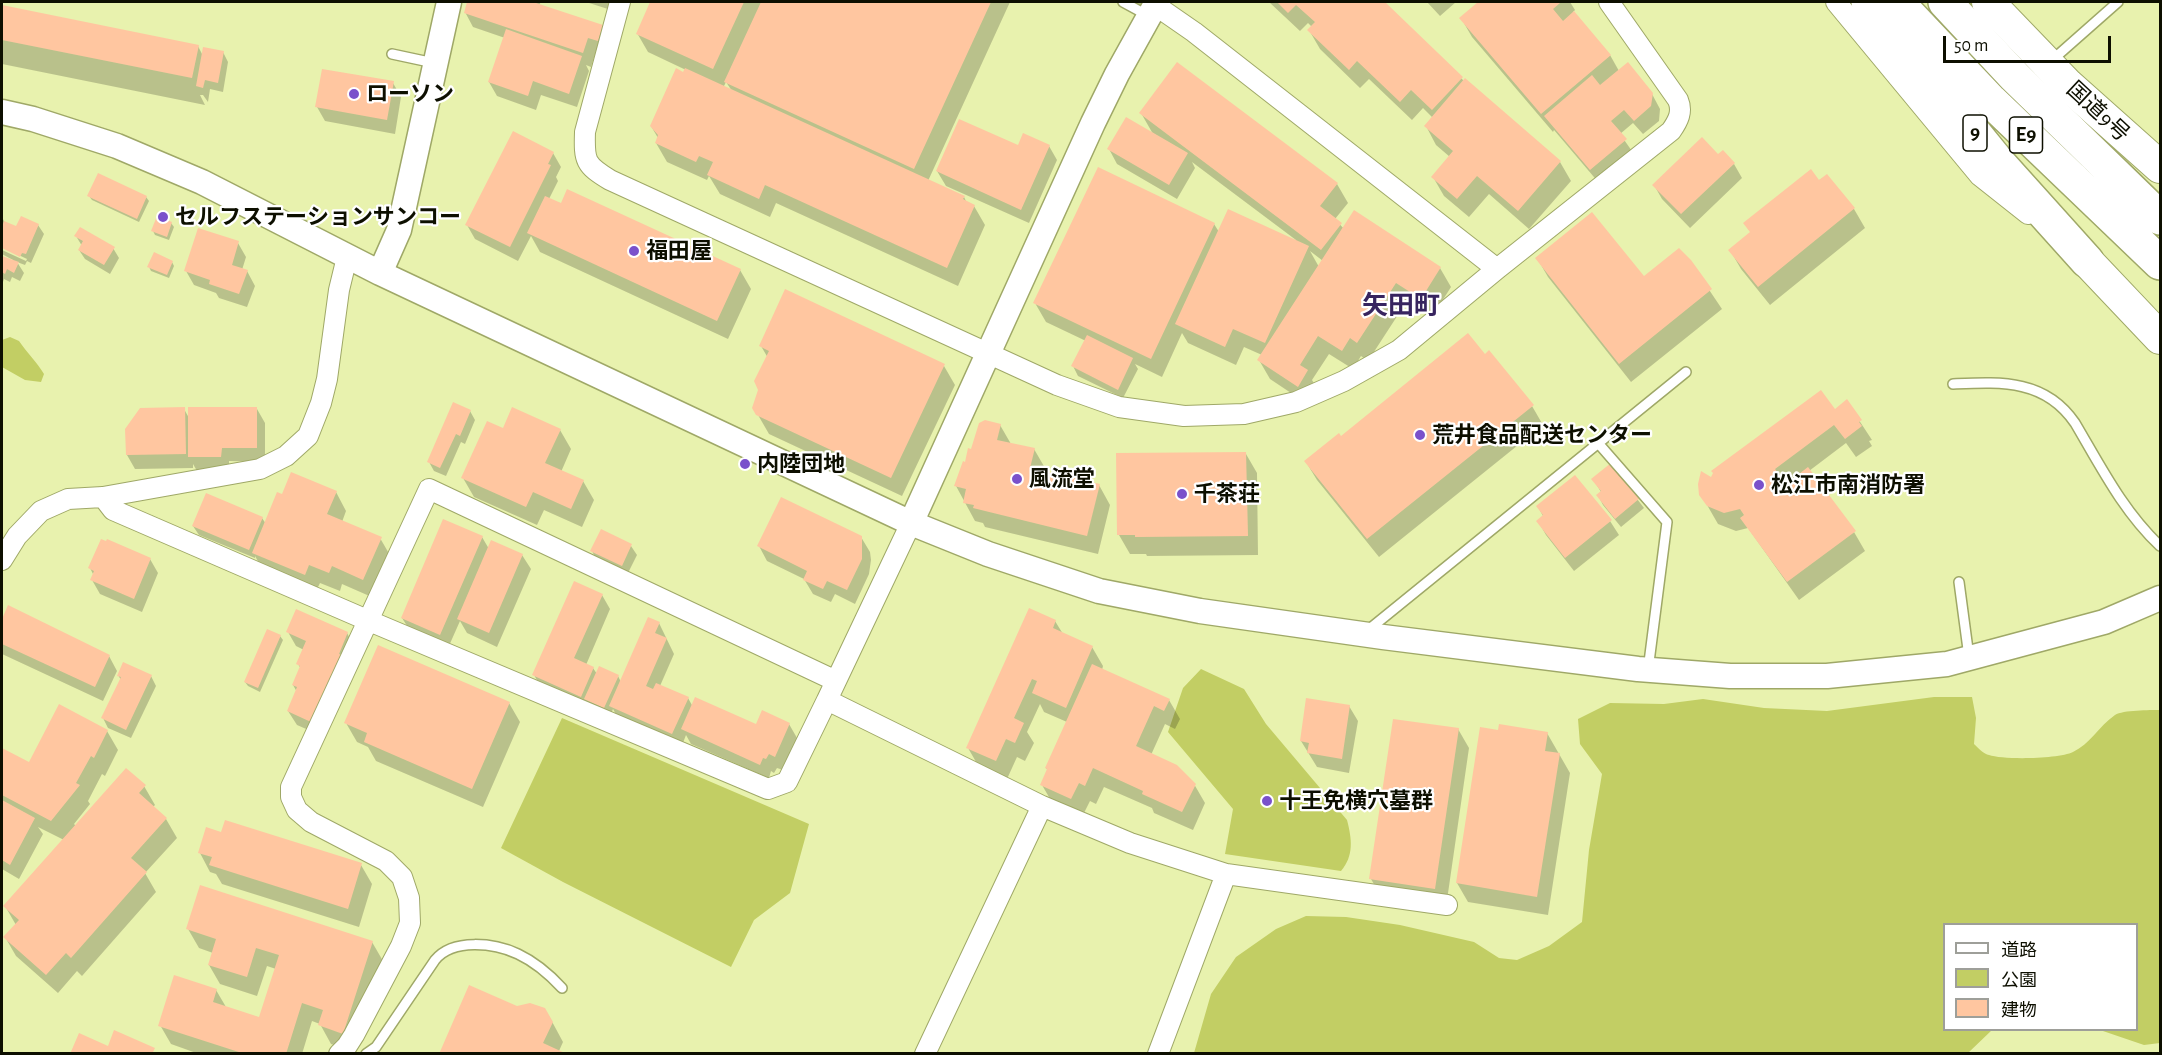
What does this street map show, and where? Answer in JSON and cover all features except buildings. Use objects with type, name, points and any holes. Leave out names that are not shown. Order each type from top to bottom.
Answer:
[{"type":"highway","name":"9","points":[[1868,2],[1998,162],[2160,338]]},
{"type":"highway","name":"E9","points":[[1897,2],[1991,101],[2160,263]]},
{"type":"highway","name":"E9","points":[[1945,2],[2015,76],[2160,218]]},
{"type":"highway","name":"国道9号","points":[[1988,2],[2077,93],[2160,167]]},
{"type":"street","points":[[380,273],[399,230],[449,2]]},
{"type":"street","points":[[620,2],[585,132],[584,152],[590,168],[610,180],[1057,385],[1119,407],[1184,416],[1244,414],[1296,402],[1344,381],[1400,350],[1497,269],[1671,131],[1680,114],[1678,100],[1609,2]]},
{"type":"street","points":[[1836,2],[1980,176],[2087,261]]},
{"type":"street","points":[[103,497],[112,510],[768,789],[787,782],[911,523],[1117,74],[1154,7],[1194,32],[1497,269]]},
{"type":"street","points":[[2,112],[64,129],[138,155],[202,182],[380,273],[911,523],[988,554],[1099,591],[1200,611],[1363,634],[1648,670],[1730,676],[1827,676],[1947,663],[2104,621],[2160,598]]},
{"type":"street","points":[[2,560],[17,536],[41,510],[68,499],[103,497],[260,469],[286,456],[308,436],[321,403],[327,379],[339,290],[347,257]]},
{"type":"street","points":[[339,1053],[354,1035],[401,946],[410,922],[409,898],[402,877],[386,861],[311,822],[297,810],[291,796],[291,787],[429,489],[836,681]]},
{"type":"street","points":[[827,700],[1042,806],[1130,843],[1226,874],[1447,905]]},
{"type":"street","points":[[925,1053],[1042,806]]},
{"type":"street","points":[[1158,1053],[1226,874]]},
{"type":"lane","points":[[1123,2],[1154,7]]},
{"type":"lane","points":[[2048,64],[2118,2]]},
{"type":"lane","points":[[392,54],[436,63]]},
{"type":"lane","points":[[1363,634],[1686,372]]},
{"type":"lane","points":[[1953,384],[2009,384],[2039,391],[2053,399],[2066,410],[2075,423],[2129,514],[2160,546]]},
{"type":"lane","points":[[1598,443],[1667,522],[1648,670]]},
{"type":"lane","points":[[1959,582],[1969,657]]},
{"type":"lane","points":[[366,1053],[376,1047],[435,960],[442,952],[452,947],[481,946],[517,954],[534,964],[562,988]]},
{"type":"green space","points":[[10,337],[19,341],[44,374],[41,382],[25,380],[2,367],[2,340]]},
{"type":"green space","points":[[1201,669],[1244,689],[1266,724],[1347,820],[1351,847],[1348,859],[1341,871],[1225,854],[1233,809],[1168,732],[1183,688]]},
{"type":"green space","points":[[1934,697],[1972,697],[1976,718],[1974,744],[1981,751],[1996,757],[2031,758],[2066,754],[2079,749],[2104,724],[2119,713],[2160,710],[2160,1043],[2144,1045],[2103,1031],[2138,1031],[2138,923],[1943,923],[1943,1031],[1991,1031],[1968,1053],[1194,1053],[1211,994],[1236,957],[1276,929],[1306,916],[1346,917],[1400,925],[1474,942],[1499,958],[1517,960],[1549,946],[1582,922],[1589,850],[1602,774],[1580,744],[1578,719],[1610,703],[1664,704],[1703,699],[1764,708],[1827,711]]},
{"type":"green space","points":[[562,718],[809,824],[790,893],[754,920],[731,967],[501,848]]},
{"type":"place","name":"ローソン","points":[[354,94]]},
{"type":"place","name":"セルフステーションサンコー","points":[[163,217]]},
{"type":"place","name":"福田屋","points":[[634,251]]},
{"type":"place","name":"荒井食品配送センター","points":[[1420,435]]},
{"type":"place","name":"内陸団地","points":[[745,464]]},
{"type":"place","name":"風流堂","points":[[1017,479]]},
{"type":"place","name":"松江市南消防署","points":[[1759,485]]},
{"type":"place","name":"千茶荘","points":[[1182,494]]},
{"type":"place","name":"十王免横穴墓群","points":[[1267,801]]},
{"type":"district","name":"矢田町","points":[[1401,306]]}]
